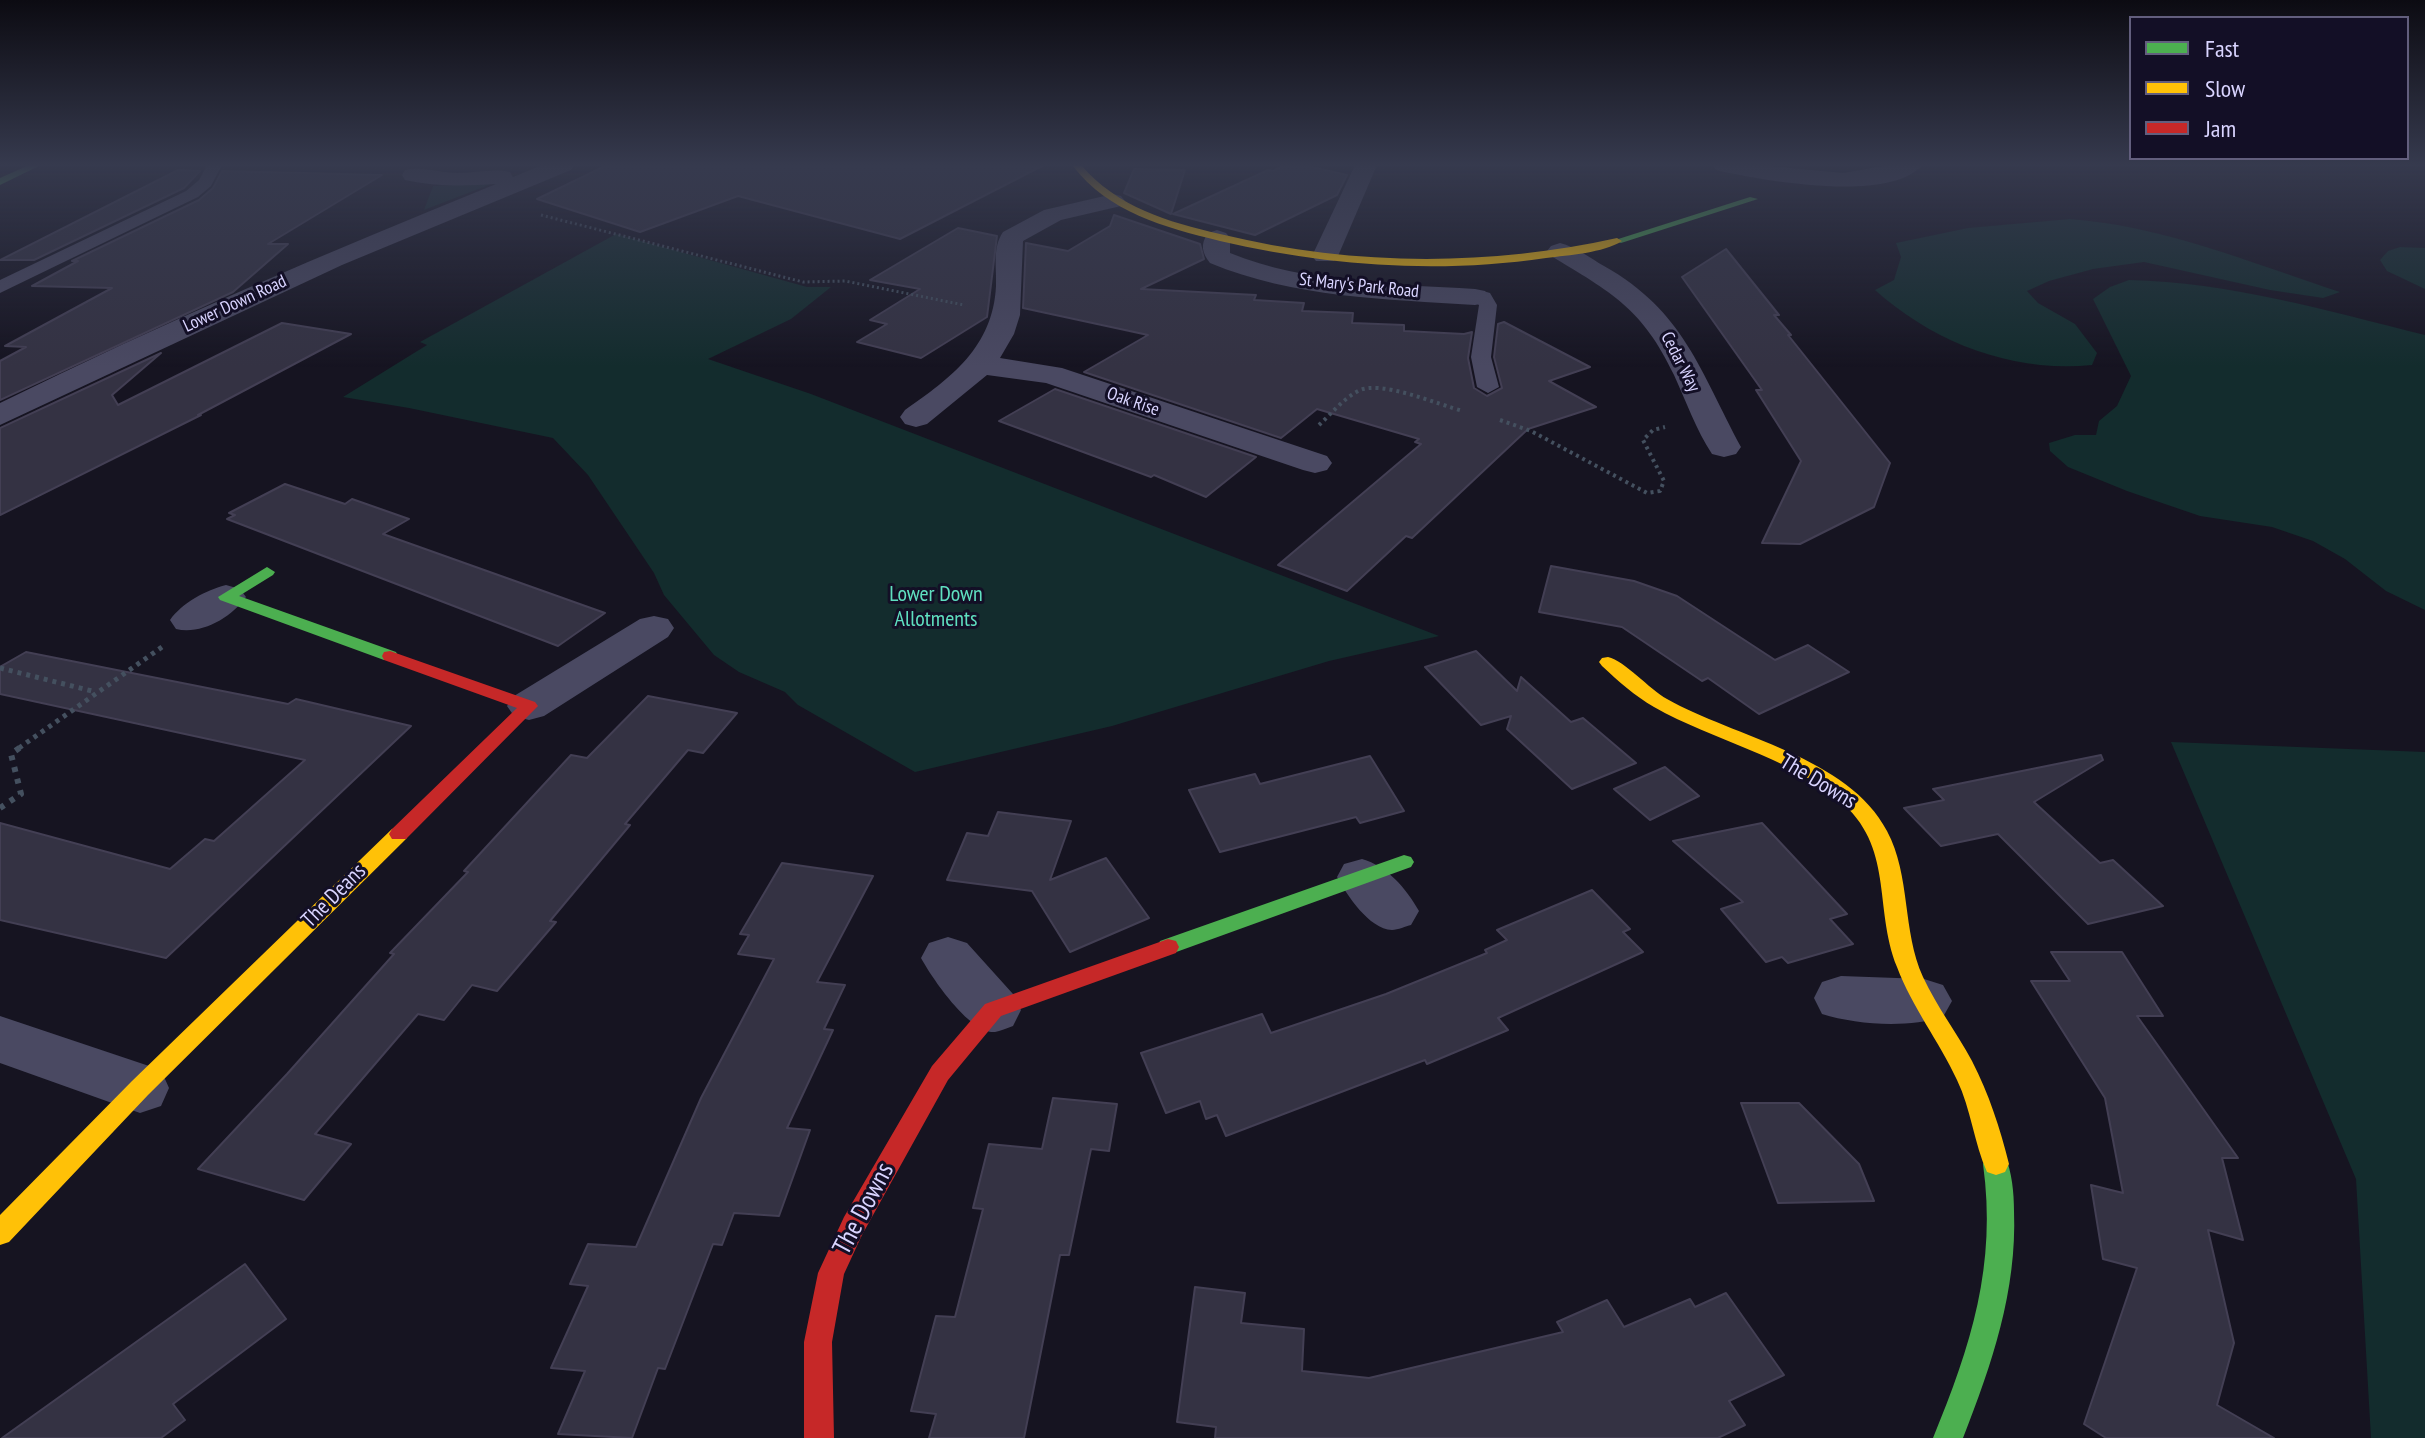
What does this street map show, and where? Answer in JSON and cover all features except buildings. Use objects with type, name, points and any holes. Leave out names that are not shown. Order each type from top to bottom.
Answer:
[{"type":"street","name":"Lower Down Road","points":[[0,415],[82,374],[395,232]]},
{"type":"street","points":[[916,417],[981,365],[996,345],[1008,314],[1012,237],[1021,232]]},
{"type":"street","name":"St Mary's Park Road","points":[[1198,232],[1325,256],[1459,261],[1560,251],[1617,240],[1639,232]]},
{"type":"street","points":[[1325,256],[1336,232]]},
{"type":"street","name":"St Mary's Park Road","points":[[1217,238],[1215,254],[1229,263],[1292,279],[1426,304],[1475,297]]},
{"type":"street","name":"Cedar Way","points":[[1560,251],[1620,287],[1655,318],[1671,340],[1718,436],[1674,426]]},
{"type":"street","name":"Oak Rise","points":[[981,365],[1051,374],[1300,451]]},
{"type":"street","points":[[190,620],[267,572]]},
{"type":"street","points":[[226,597],[529,706]]},
{"type":"street","name":"The Deans","points":[[0,1233],[140,1088],[529,706],[654,628]]},
{"type":"street","name":"The Downs","points":[[1619,681],[1671,709],[1821,778],[1866,812],[1879,831],[1887,855],[1899,942],[1924,1001],[1973,1089],[1988,1133],[2003,1203],[2002,1255],[1992,1319],[1975,1379],[1948,1438]]},
{"type":"street","name":"The Downs","points":[[819,1438],[816,1388],[821,1314],[838,1254],[950,1056],[993,1010],[1386,883]]},
{"type":"street","points":[[948,958],[993,1010]]},
{"type":"street","points":[[1841,998],[1924,1001]]},
{"type":"street","points":[[0,1039],[140,1088]]},
{"type":"lane","points":[[0,287],[113,232]]},
{"type":"lane","points":[[1475,297],[1483,297],[1488,305],[1481,357],[1488,387]]},
{"type":"path","points":[[604,232],[803,282],[845,281],[1008,314]]},
{"type":"path","points":[[1300,451],[1367,387],[1384,387],[1423,402],[1467,412]]},
{"type":"path","points":[[1488,417],[1531,431],[1647,493],[1660,491],[1664,485],[1643,444],[1645,437],[1653,430],[1674,426]]},
{"type":"path","points":[[0,808],[21,794],[11,754],[190,627],[190,620]]},
{"type":"path","points":[[0,668],[97,693]]},
{"type":"green space","points":[[1948,232],[2151,232],[2340,292],[2323,298],[2270,290],[2144,262],[2093,269],[2049,281],[2027,291],[2038,303],[2075,324],[2097,353],[2092,365],[2033,364],[2004,359],[1949,339],[1898,309],[1875,290],[1894,280],[1901,257],[1896,243]]},
{"type":"green space","name":"Lower Down Allotments","points":[[616,234],[807,287],[831,287],[791,319],[708,359],[811,394],[1439,636],[1329,661],[1112,726],[915,772],[798,705],[785,692],[739,672],[714,655],[664,595],[654,573],[588,475],[553,438],[343,397],[427,345],[420,342]]},
{"type":"green space","points":[[2400,247],[2425,248],[2425,289],[2387,271],[2380,260],[2388,251]]},
{"type":"green space","points":[[2129,280],[2241,292],[2425,335],[2425,610],[2386,591],[2345,559],[2313,541],[2272,527],[2200,516],[2068,467],[2050,451],[2049,443],[2075,435],[2096,435],[2099,421],[2117,406],[2131,376],[2093,299],[2110,287]]},
{"type":"green space","points":[[2171,742],[2425,752],[2425,1438],[2371,1438],[2356,1179]]},
{"type":"traffic: fast","points":[[1617,241],[1646,232]]},
{"type":"traffic: fast","points":[[267,572],[226,597],[390,656]]},
{"type":"traffic: fast","points":[[1168,947],[1404,862]]},
{"type":"traffic: fast","points":[[1948,1438],[1974,1372],[1993,1304],[2002,1234],[1996,1164]]},
{"type":"traffic: slow","points":[[1198,232],[1303,254],[1408,264],[1514,260],[1617,241]]},
{"type":"traffic: slow","points":[[1608,662],[1658,702],[1803,768],[1825,780],[1864,813],[1877,831],[1885,850],[1897,931],[1908,969],[1969,1078],[1983,1114],[1996,1164]]},
{"type":"traffic: slow","points":[[0,1233],[140,1088],[399,834]]},
{"type":"traffic: jam","points":[[390,656],[529,706],[399,834]]},
{"type":"traffic: jam","points":[[819,1438],[818,1342],[831,1273],[853,1226],[940,1073],[993,1010],[1168,947]]}]
